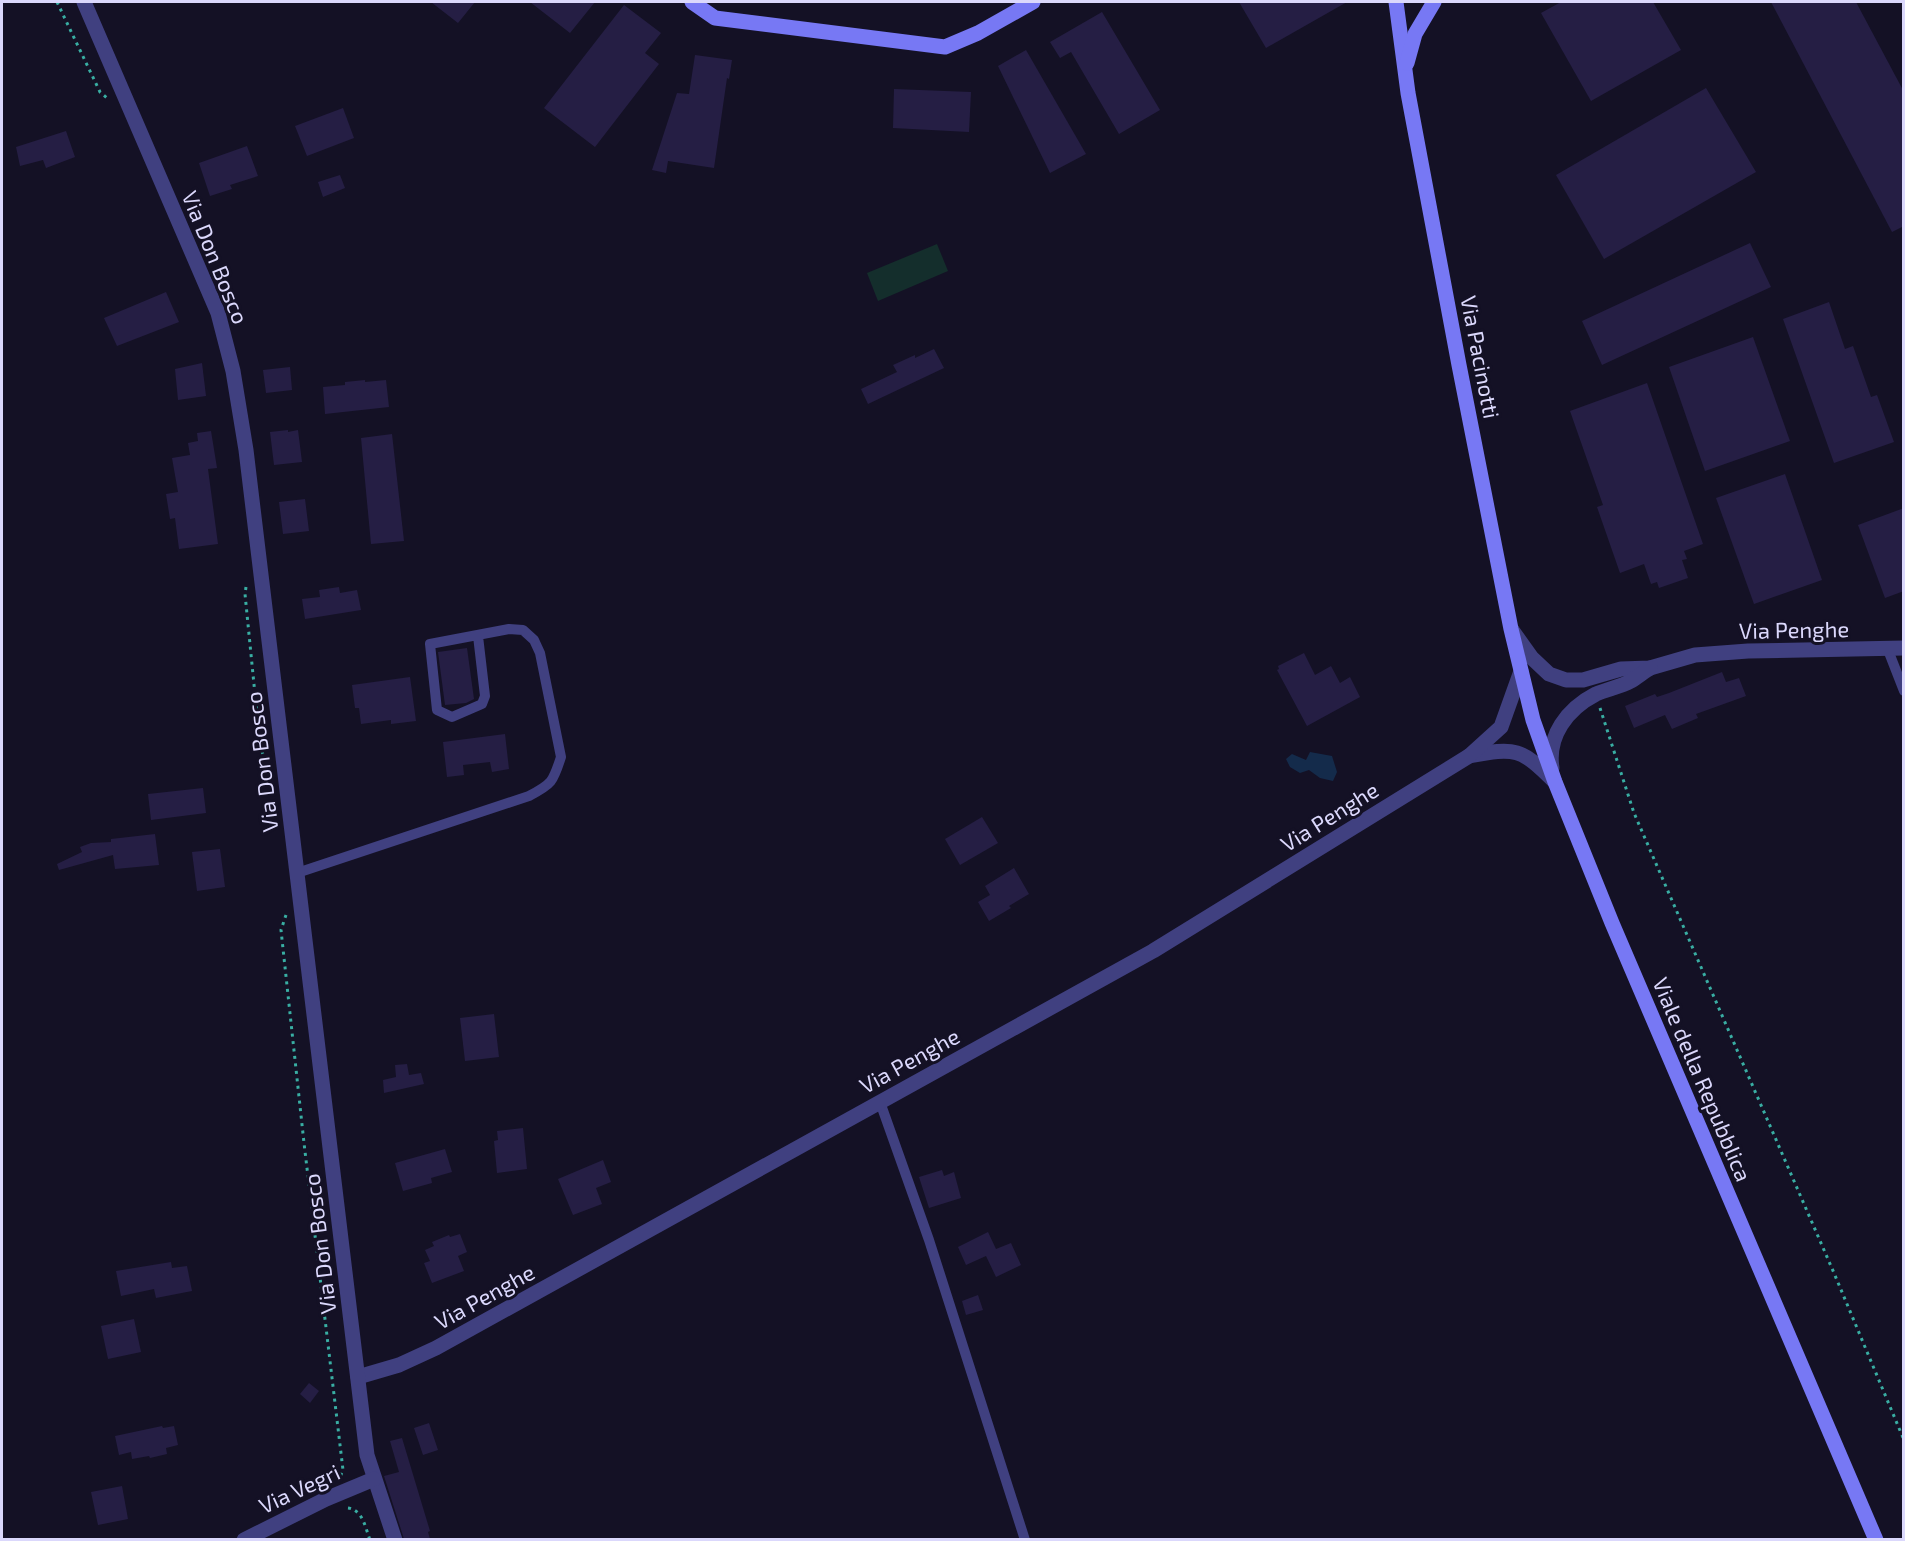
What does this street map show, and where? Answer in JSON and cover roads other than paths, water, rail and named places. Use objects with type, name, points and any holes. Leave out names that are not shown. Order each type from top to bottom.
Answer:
[{"type":"main road","points":[[692,2],[716,18],[945,47],[978,33],[1033,2]]},
{"type":"main road","points":[[1396,2],[1407,93]]},
{"type":"main road","points":[[1407,93],[1407,64],[1415,34],[1434,2]]},
{"type":"main road","name":"Via Pacinotti","points":[[1407,93],[1511,629]]},
{"type":"main road","name":"Viale della Repubblica","points":[[1511,629],[1533,720],[1555,782],[1617,934],[1876,1539]]},
{"type":"street","name":"Via Don Bosco","points":[[84,2],[218,314],[232,371],[246,450],[367,1455],[395,1539]]},
{"type":"street","name":"Via Penghe","points":[[1511,629],[1532,658],[1549,674],[1566,680],[1583,680],[1621,669],[1650,668],[1695,655],[1748,651],[1896,649]]},
{"type":"street","name":"Via Penghe","points":[[1555,782],[1550,755],[1555,735],[1571,713],[1596,695],[1630,681],[1650,668]]},
{"type":"street","name":"Via Penghe","points":[[358,1377],[399,1365],[436,1348],[1153,951],[1469,756],[1501,727],[1521,671]]},
{"type":"street","name":"Via Penghe","points":[[1469,756],[1514,750],[1527,756],[1555,782]]},
{"type":"street","name":"Via Vegri","points":[[244,1539],[326,1499],[374,1479]]},
{"type":"lane","points":[[297,873],[529,796],[548,786],[561,757],[540,653],[534,640],[523,630],[509,630],[430,644],[437,710],[452,717],[482,704],[485,696],[478,636]]},
{"type":"lane","points":[[1896,649],[1904,691]]},
{"type":"lane","points":[[880,1102],[929,1240],[1025,1539]]},
{"type":"water","points":[[1310,752],[1332,756],[1337,772],[1333,781],[1320,778],[1309,770],[1300,773],[1290,767],[1286,759],[1292,754],[1306,760]]}]
